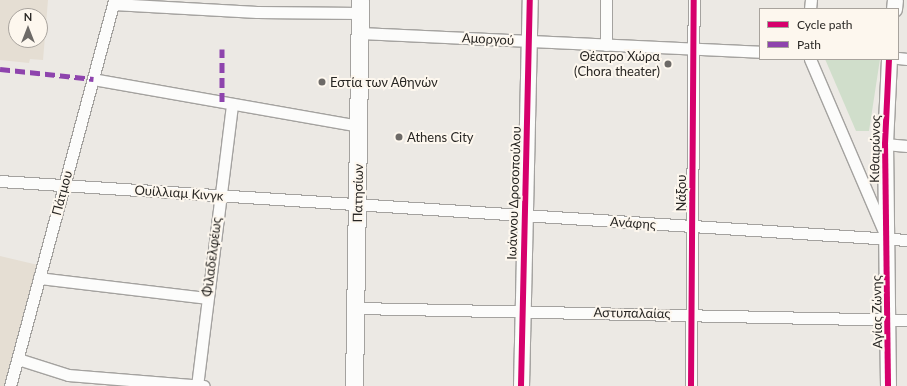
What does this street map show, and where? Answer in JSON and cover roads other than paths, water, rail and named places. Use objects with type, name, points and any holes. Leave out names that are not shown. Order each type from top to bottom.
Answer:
[{"type":"main road","name":"Πατησίων","points":[[354,386],[357,308],[360,7]]},
{"type":"street","name":"Ιωάννου Δροσοπούλου","points":[[521,386],[523,216],[530,0]]},
{"type":"street","points":[[606,0],[606,45]]},
{"type":"street","name":"Νάξου","points":[[691,386],[694,0]]},
{"type":"street","points":[[113,2],[257,12],[360,7]]},
{"type":"street","name":"Πάτμου","points":[[10,386],[113,2]]},
{"type":"street","name":"Αμοργού","points":[[360,33],[759,52]]},
{"type":"street","name":"Αγίας Ζώνης","points":[[810,60],[887,238],[888,386]]},
{"type":"street","name":"Κιθαιρώνος","points":[[887,238],[885,144],[889,60]]},
{"type":"street","points":[[93,79],[359,126]]},
{"type":"street","name":"Φιλαδελφέως","points":[[197,386],[232,104]]},
{"type":"street","points":[[885,144],[907,146]]},
{"type":"street","name":"Ουίλλιαμ Κινγκ","points":[[0,181],[64,184],[358,206]]},
{"type":"street","name":"Ανάφης","points":[[358,206],[907,240]]},
{"type":"street","points":[[39,278],[207,298]]},
{"type":"street","name":"Αστυπαλαίας","points":[[357,308],[888,318],[907,320]]},
{"type":"street","points":[[18,359],[68,375],[204,386]]},
{"type":"place","name":"Θέατρο Χώρα (Chora theater)","points":[[668,64]]},
{"type":"place","name":"Εστία των Αθηνών","points":[[322,82]]},
{"type":"place","name":"Athens City","points":[[399,137]]}]
